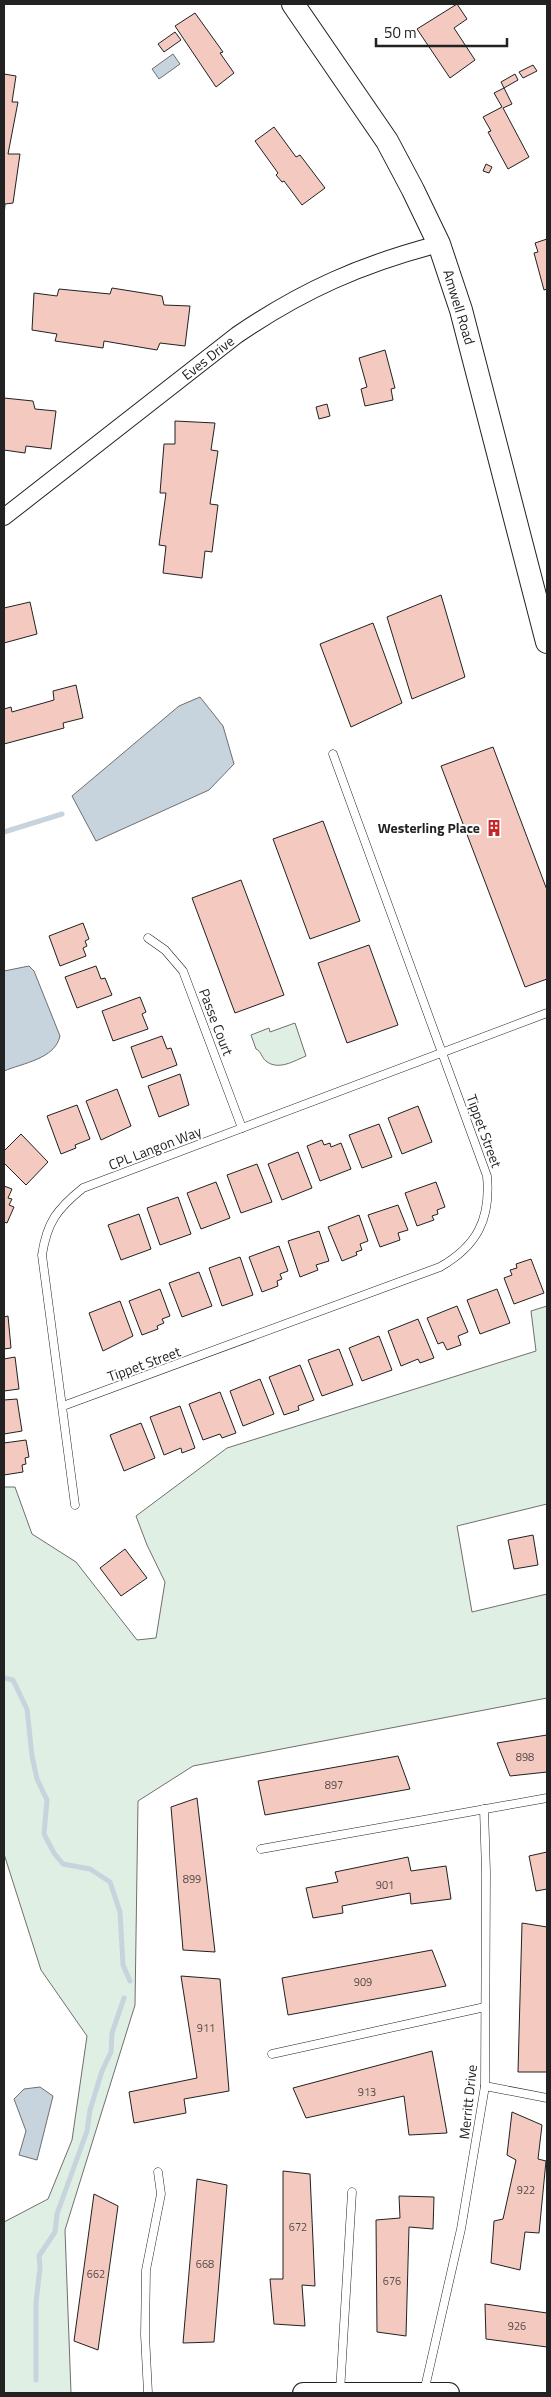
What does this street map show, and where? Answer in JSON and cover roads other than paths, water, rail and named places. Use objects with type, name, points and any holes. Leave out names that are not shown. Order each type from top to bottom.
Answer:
[{"type":"main road","name":"Amwell Road","points":[[298,6],[387,141],[439,244],[461,310],[547,642]]},
{"type":"street","name":"Eves Drive","points":[[4,517],[237,335],[269,313],[326,282],[408,252],[439,244]]},
{"type":"street","points":[[304,2393],[449,2393]]},
{"type":"lane","name":"Tippet Street","points":[[63,1406],[440,1267],[456,1258],[481,1229],[489,1194],[487,1176],[333,754]]},
{"type":"lane","name":"Passe Court","points":[[148,938],[165,950],[183,971],[242,1128]]},
{"type":"lane","name":"CPL Langon Way","points":[[75,1505],[42,1255],[45,1234],[62,1204],[83,1188],[547,1013]]},
{"type":"lane","points":[[261,1849],[547,1798]]},
{"type":"lane","name":"Merritt Drive","points":[[424,2392],[460,2229],[485,2086],[486,1872],[484,1809]]},
{"type":"lane","points":[[272,2054],[485,2007]]},
{"type":"lane","points":[[485,2086],[547,2098]]},
{"type":"lane","points":[[148,2393],[146,2270],[161,2194],[158,2172]]},
{"type":"lane","points":[[340,2392],[352,2192]]},
{"type":"waterway","points":[[4,832],[62,814]]},
{"type":"waterway","points":[[4,1678],[13,1680],[27,1709],[32,1756],[37,1779],[47,1800],[44,1834],[54,1853],[63,1864],[90,1869],[110,1882],[120,1912],[123,1965],[130,1981]]},
{"type":"waterway","points":[[36,2380],[36,2303],[40,2267],[39,2256],[55,2232],[57,2214],[87,2131],[90,2110],[102,2071],[111,2052],[112,2033],[124,1998]]},
{"type":"place","name":"Westerling Place","points":[[494,828]]}]
